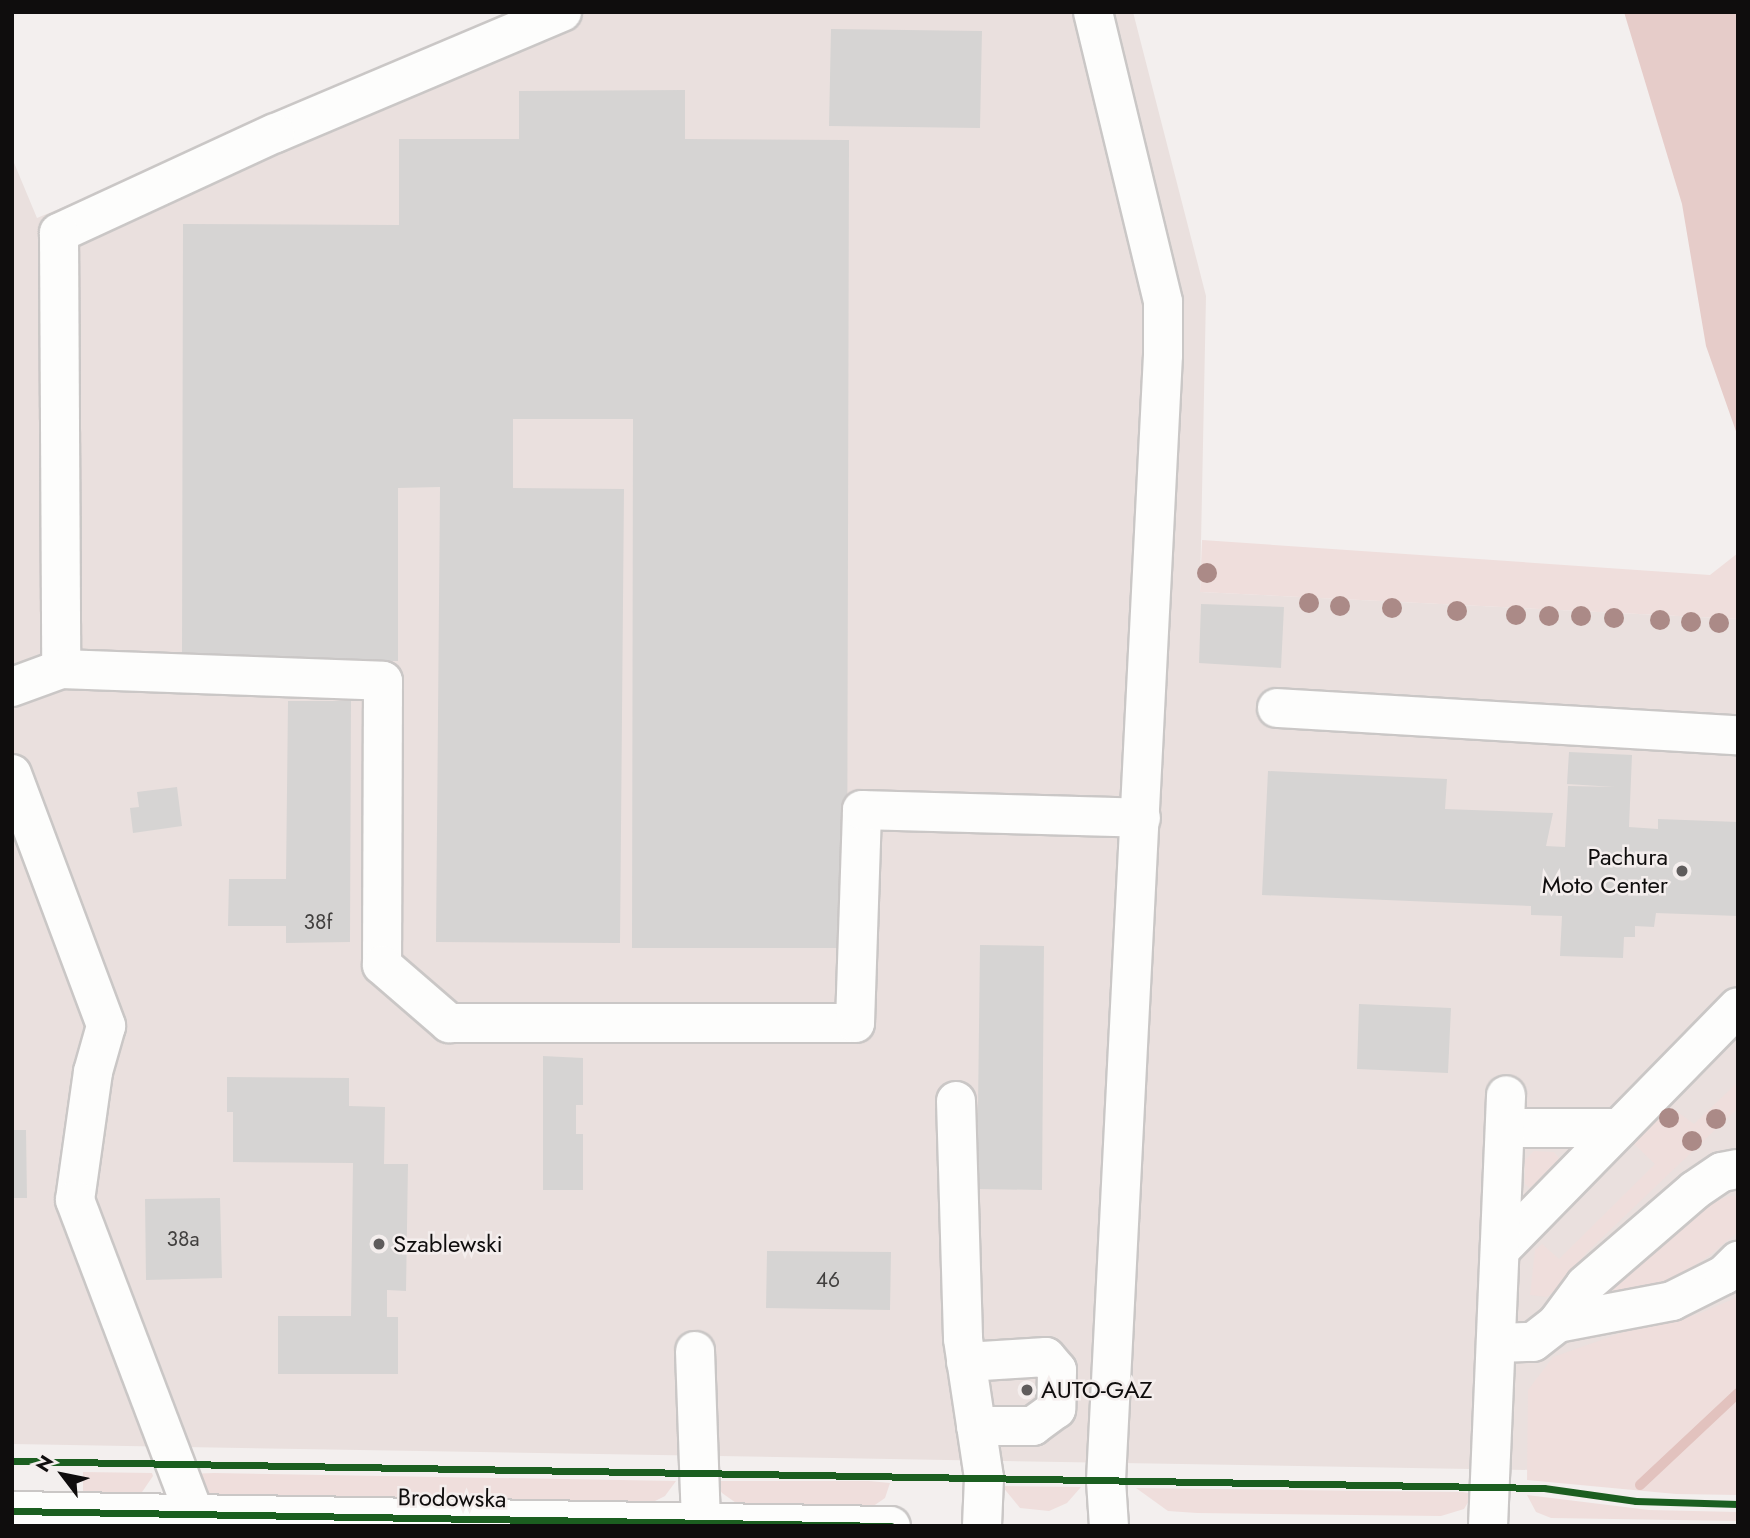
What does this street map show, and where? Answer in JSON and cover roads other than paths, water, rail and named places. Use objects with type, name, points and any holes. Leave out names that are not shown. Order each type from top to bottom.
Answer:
[{"type":"street","points":[[61,669],[59,233],[275,133],[562,12]]},
{"type":"street","points":[[1093,12],[1163,302],[1141,818],[1106,1481],[1109,1526]]},
{"type":"street","points":[[12,687],[61,669],[383,681],[382,965],[449,1023],[855,1023],[862,810],[1141,818]]},
{"type":"street","points":[[1277,708],[1738,735]]},
{"type":"street","points":[[12,774],[106,1026],[93,1072],[75,1200],[194,1513]]},
{"type":"street","points":[[1502,1248],[1738,1007]]},
{"type":"street","points":[[956,1101],[967,1362],[984,1478],[982,1526]]},
{"type":"street","points":[[1488,1526],[1506,1111],[1619,1128]]},
{"type":"street","points":[[1497,1343],[1533,1342],[1557,1322],[1585,1285],[1695,1190],[1722,1172],[1738,1169]]},
{"type":"street","points":[[1557,1322],[1672,1301],[1724,1275],[1738,1261]]},
{"type":"street","points":[[695,1352],[701,1521]]},
{"type":"street","points":[[967,1362],[1046,1357],[1057,1370],[1056,1409],[1033,1426],[976,1426]]},
{"type":"street","name":"Brodowska","points":[[12,1511],[891,1526]]},
{"type":"waterway","points":[[1640,1485],[1738,1393]]},
{"type":"place","name":"Pachura Moto Center","points":[[1682,871]]},
{"type":"place","name":"Szablewski","points":[[379,1244]]},
{"type":"place","name":"AUTO-GAZ","points":[[1027,1390]]}]
